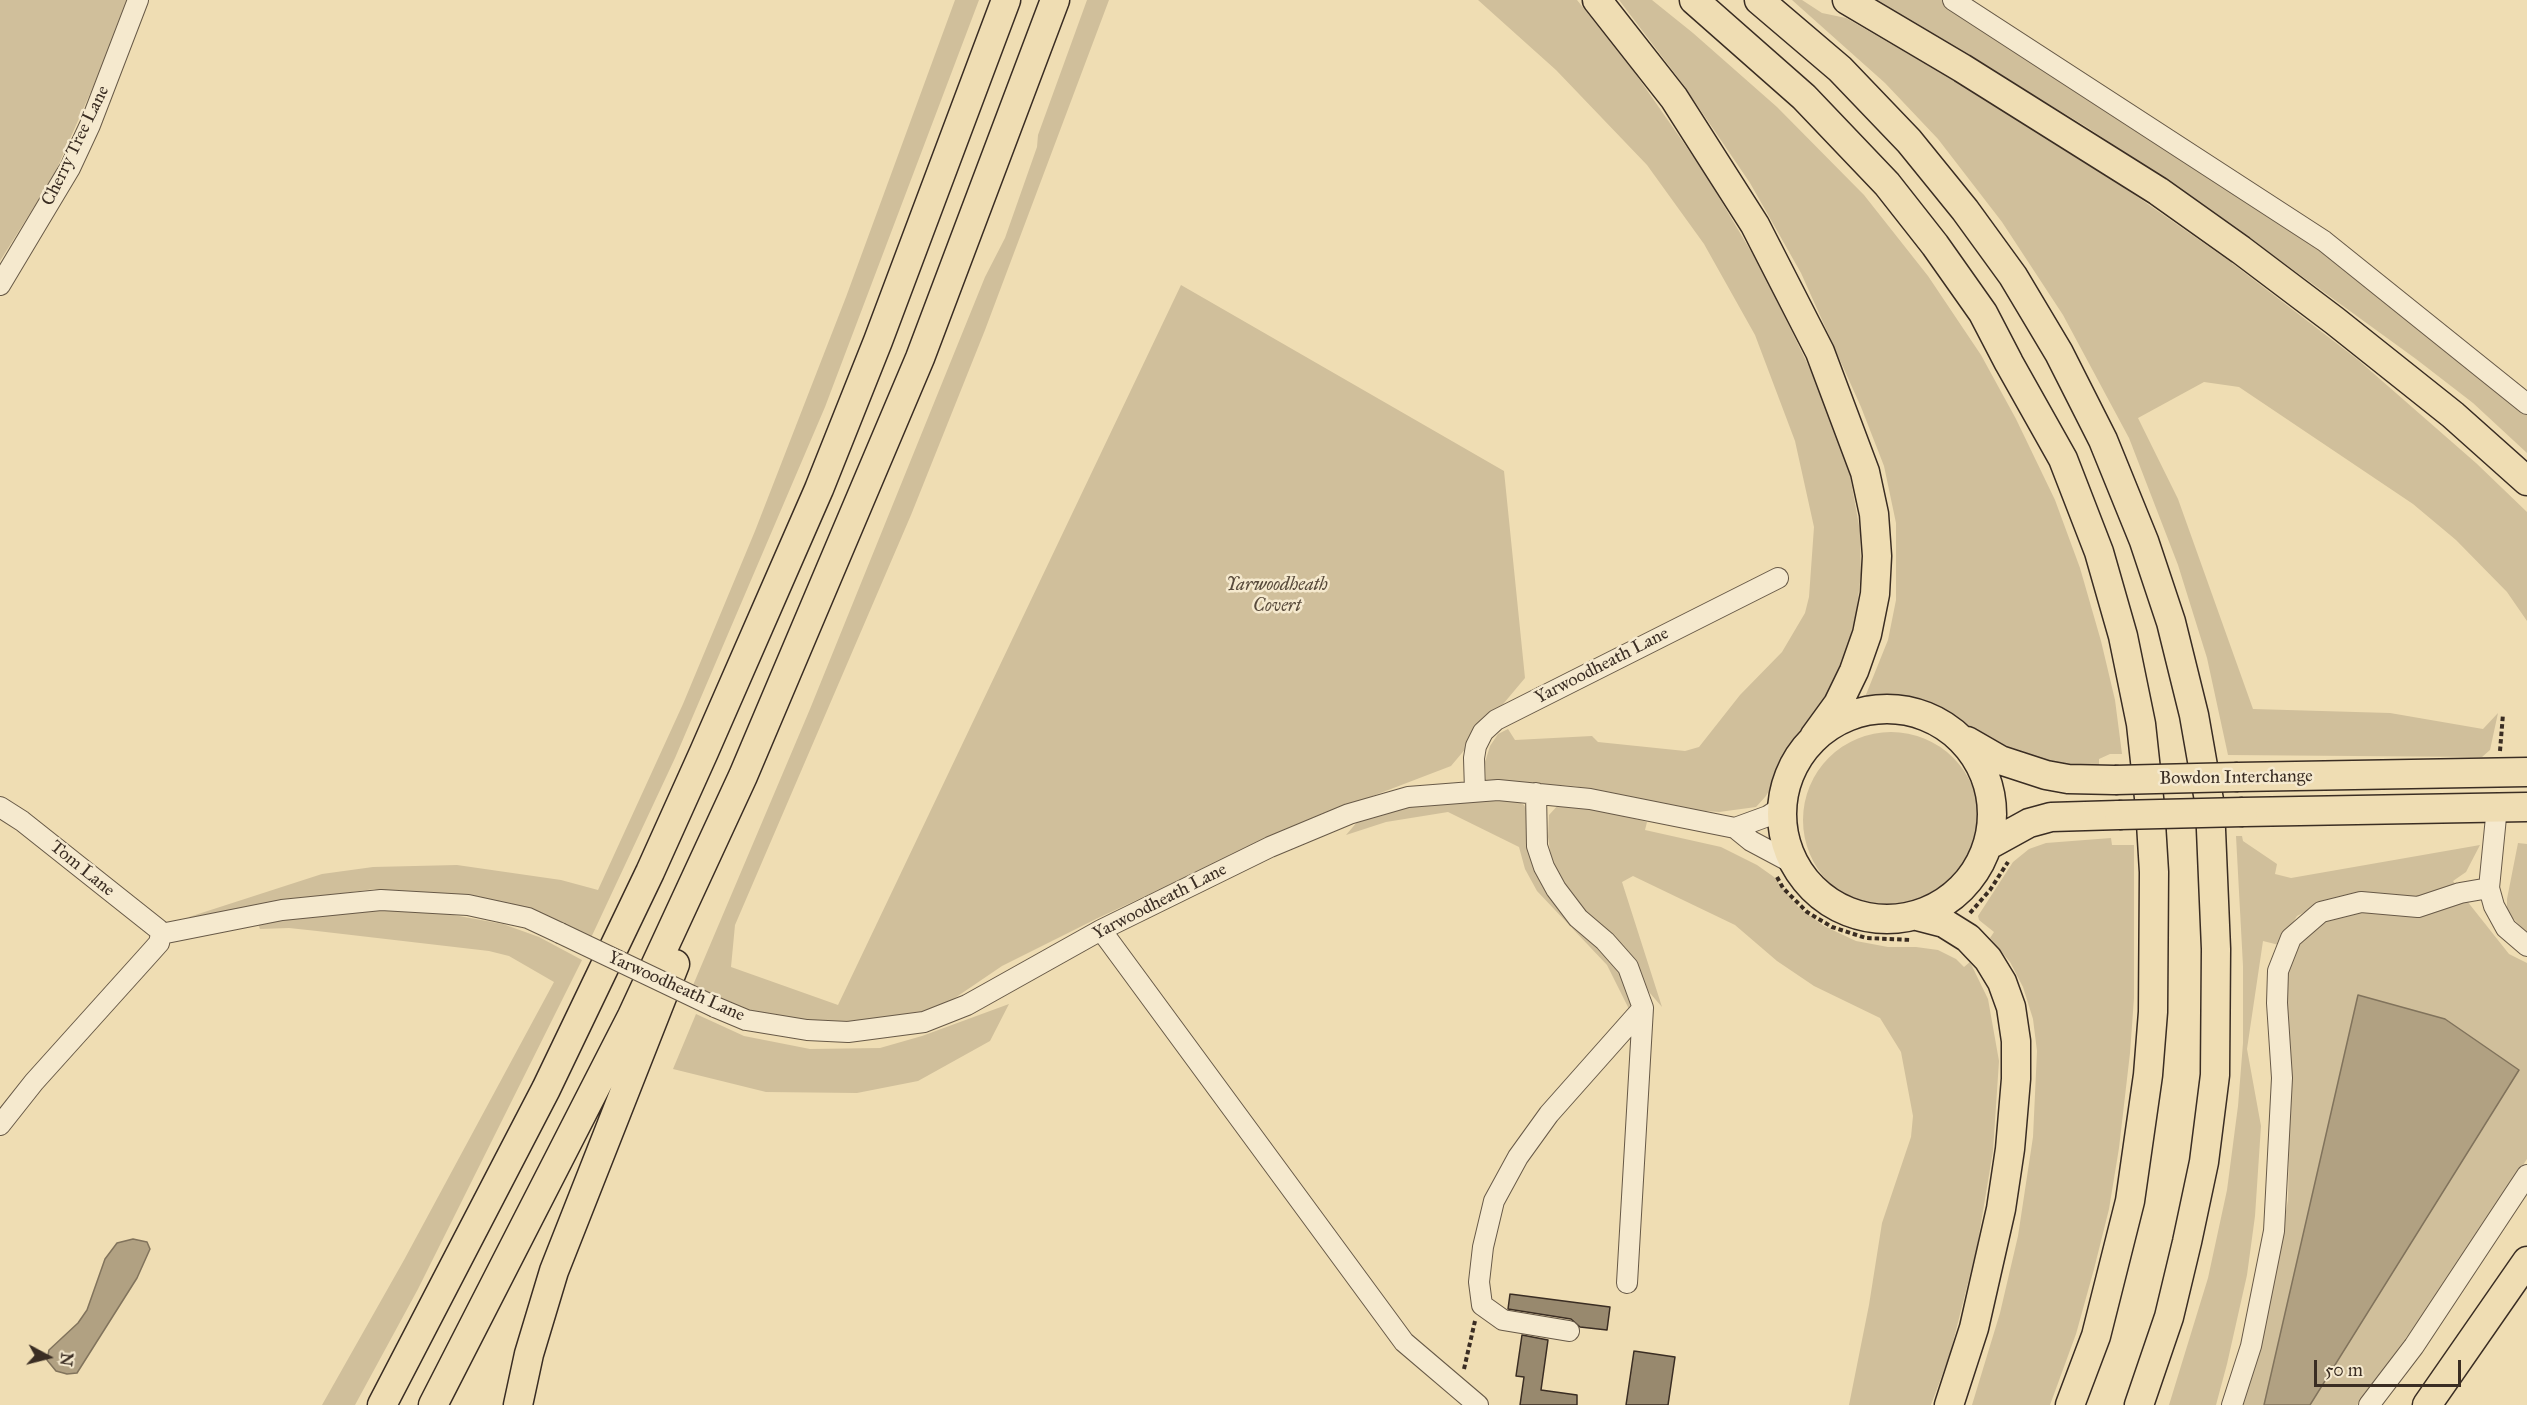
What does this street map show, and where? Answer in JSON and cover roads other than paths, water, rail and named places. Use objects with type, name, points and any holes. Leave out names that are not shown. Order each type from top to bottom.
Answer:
[{"type":"highway","points":[[382,1405],[546,1089],[646,882],[714,732],[819,489],[874,352],[1006,0]]},
{"type":"highway","points":[[433,1405],[632,1016],[743,776],[920,358],[1055,0]]},
{"type":"highway","points":[[1597,0],[1674,99],[1755,225],[1820,352],[1865,472],[1875,535],[1875,594],[1867,634],[1854,671],[1838,704],[1794,763],[1783,794],[1782,826],[1785,869],[1806,882],[1829,902],[1856,915],[1917,928],[1944,923],[1968,938],[1988,959],[2002,982],[2011,1007],[2016,1041],[2016,1079],[2010,1149],[2001,1209],[1974,1328],[1949,1405]]},
{"type":"highway","points":[[1694,0],[1804,98],[1887,184],[1935,245],[1983,313],[2063,459],[2099,552],[2124,636],[2141,724],[2150,807],[2154,872],[2153,1012],[2148,1075],[2130,1201],[2096,1336],[2070,1405]]},
{"type":"highway","points":[[1759,0],[1840,69],[1909,141],[1965,210],[2013,276],[2059,353],[2103,440],[2144,541],[2171,622],[2194,715],[2211,806],[2216,949],[2214,1075],[2204,1162],[2187,1242],[2169,1317],[2139,1405]]},
{"type":"highway","points":[[1847,0],[2064,131],[2176,204],[2241,250],[2390,364],[2454,415],[2527,481]]},
{"type":"highway","name":"Bowdon Interchange","points":[[1814,737],[1839,719],[1869,709],[1900,708],[1929,716],[1977,749],[2027,770],[2068,779],[2527,772]]},
{"type":"highway","points":[[1917,928],[2001,850],[1987,782],[1976,759],[1956,733]]},
{"type":"highway","points":[[518,1405],[529,1354],[554,1271],[666,988],[743,776]]},
{"type":"highway","name":"Bowdon Interchange","points":[[2001,850],[2029,823],[2052,817],[2527,807]]},
{"type":"highway","points":[[2427,1405],[2527,1261]]},
{"type":"street","name":"Cherry Tree Lane","points":[[0,285],[46,211],[75,158],[94,116],[138,0]]},
{"type":"street","points":[[1953,0],[2324,241],[2527,404]]},
{"type":"street","name":"Yarwoodheath Lane","points":[[1475,791],[1476,746],[1483,732],[1496,720],[1778,578]]},
{"type":"street","name":"Yarwoodheath Lane","points":[[161,934],[282,910],[381,900],[468,904],[528,918],[746,1020],[807,1030],[848,1032],[924,1022],[977,1000],[1101,930],[1269,847],[1349,814],[1408,797],[1498,790],[1590,799],[1735,828],[1785,869]]},
{"type":"street","points":[[1536,793],[1537,846],[1544,867],[1556,889],[1578,918],[1605,940],[1628,967],[1643,1008],[1627,1283]]},
{"type":"street","points":[[1735,828],[1768,816],[1783,806]]},
{"type":"street","name":"Tom Lane","points":[[0,807],[22,821],[158,929],[161,934]]},
{"type":"street","points":[[2497,807],[2489,888],[2494,906],[2506,928],[2527,946]]},
{"type":"street","points":[[2232,1405],[2251,1346],[2274,1232],[2282,1078],[2277,1003],[2278,971],[2291,938],[2321,912],[2331,909],[2361,902],[2418,906],[2460,893],[2489,888]]},
{"type":"street","points":[[1101,930],[1404,1342],[1478,1405]]},
{"type":"street","points":[[0,1125],[34,1082],[159,943],[161,934]]},
{"type":"street","points":[[1569,1331],[1503,1320],[1482,1305],[1479,1282],[1483,1247],[1494,1201],[1518,1157],[1549,1113],[1643,1008]]},
{"type":"street","points":[[2368,1405],[2414,1346],[2527,1175]]},
{"type":"park label","name":"Yarwoodheath Covert","points":[[1277,596]]}]
